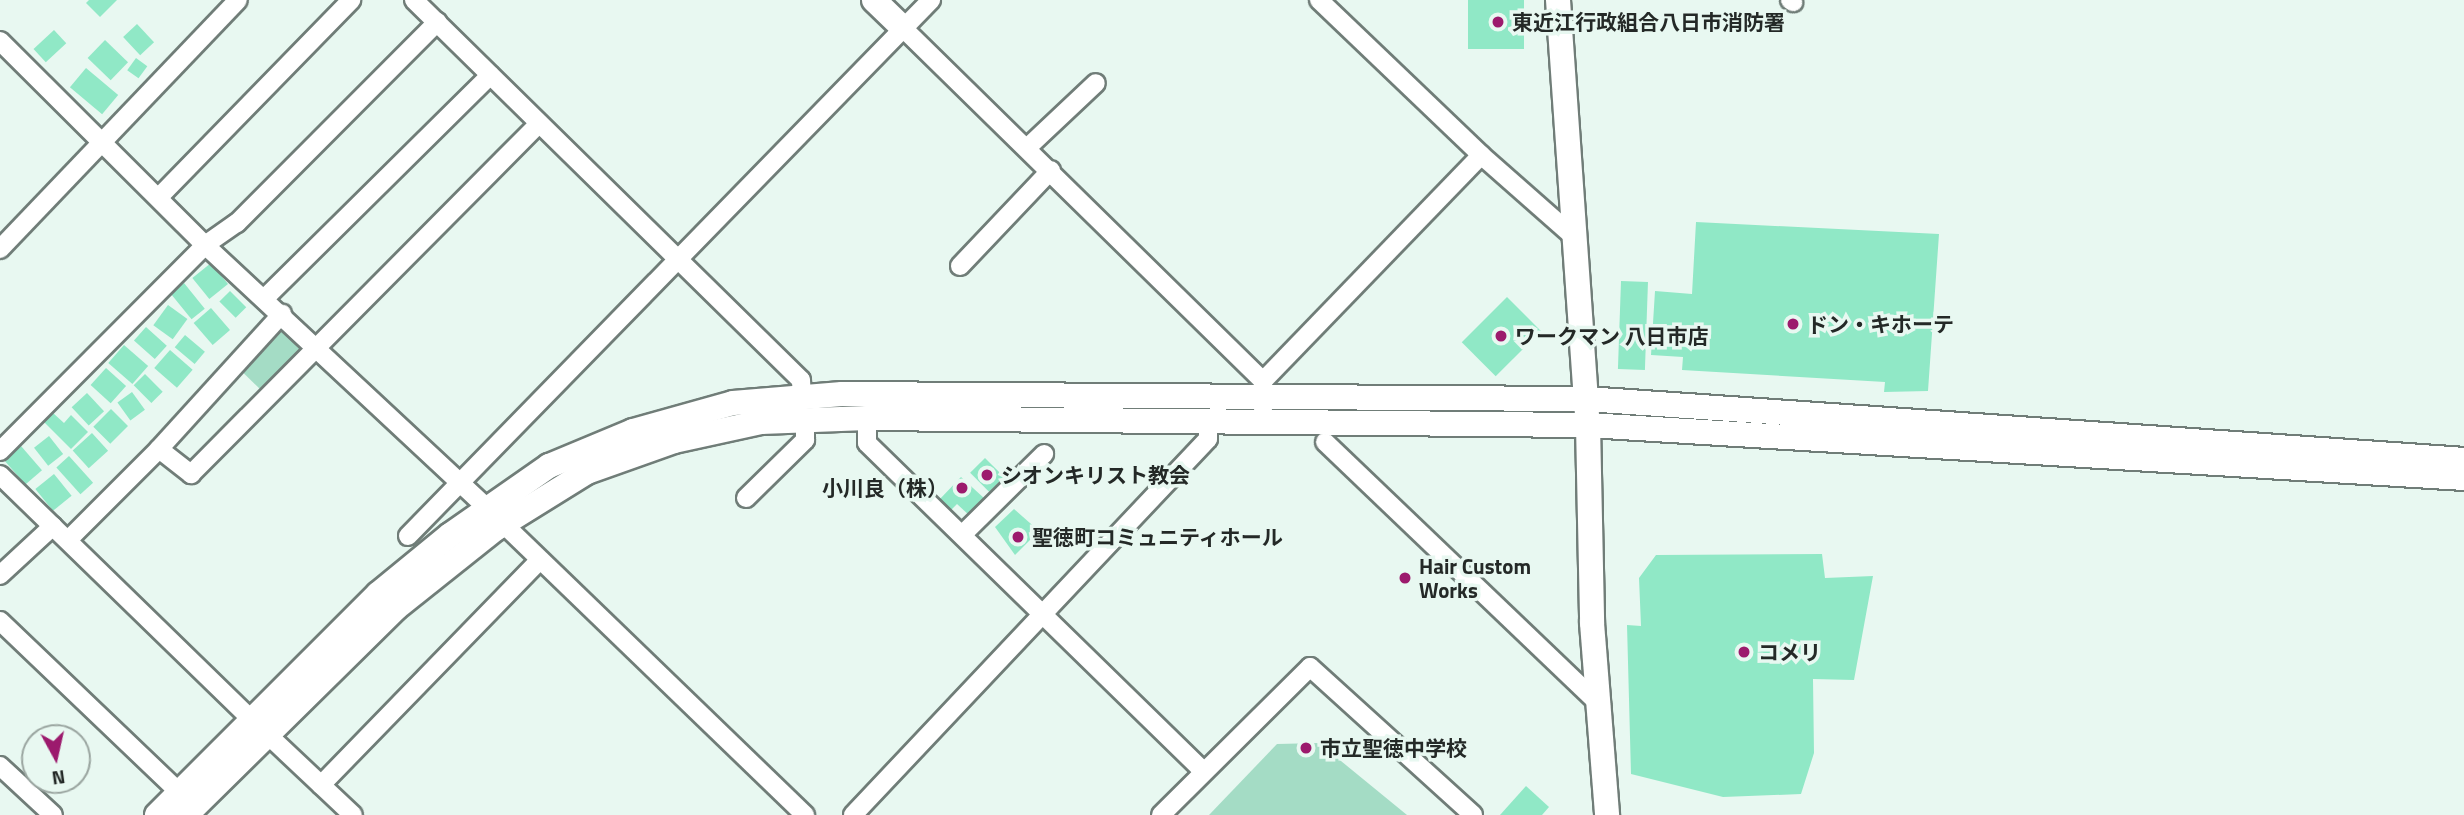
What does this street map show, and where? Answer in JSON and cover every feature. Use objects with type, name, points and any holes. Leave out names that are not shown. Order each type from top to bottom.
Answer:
[{"type":"street","points":[[0,249],[102,138],[238,0]]},
{"type":"street","points":[[160,196],[351,0]]},
{"type":"street","points":[[414,0],[801,380],[806,440],[746,498]]},
{"type":"street","points":[[874,0],[1028,147],[1263,389]]},
{"type":"street","points":[[408,536],[931,0]]},
{"type":"street","points":[[1319,0],[1481,155],[1575,238]]},
{"type":"street","points":[[1559,0],[1588,425],[1592,623],[1601,706],[1607,815]]},
{"type":"street","points":[[0,451],[205,245],[237,223],[437,22]]},
{"type":"street","points":[[0,41],[102,138],[205,245],[265,298],[496,516],[805,815]]},
{"type":"street","points":[[265,298],[490,75]]},
{"type":"street","points":[[1028,147],[1096,83]]},
{"type":"street","points":[[159,449],[191,474],[539,123]]},
{"type":"street","points":[[1263,422],[1263,389],[1481,155]]},
{"type":"street","points":[[960,266],[1051,170]]},
{"type":"street","points":[[68,540],[159,449],[282,314]]},
{"type":"street","points":[[157,815],[183,804],[260,728],[496,516],[587,472],[674,441],[761,422],[804,409],[1263,389],[1586,399],[2464,460]]},
{"type":"street","points":[[804,409],[867,418],[1588,425],[2464,478]]},
{"type":"street","points":[[867,418],[867,443],[964,534],[1203,771]]},
{"type":"street","points":[[853,815],[1208,439],[1208,421]]},
{"type":"street","points":[[1325,442],[1601,706]]},
{"type":"street","points":[[964,534],[1044,454]]},
{"type":"street","points":[[0,475],[353,815]]},
{"type":"street","points":[[0,575],[53,526]]},
{"type":"street","points":[[321,785],[540,560]]},
{"type":"street","points":[[0,621],[183,804]]},
{"type":"street","points":[[1161,815],[1310,667],[1474,815]]},
{"type":"street","points":[[0,766],[53,815]]},
{"type":"green space","points":[[284,326],[307,348],[264,393],[241,371]]},
{"type":"green space","points":[[1319,743],[1407,815],[1209,815],[1277,744]]},
{"type":"building","points":[[89,0],[117,0],[100,17],[86,3]]},
{"type":"building","name":"東近江行政組合八日市消防署","points":[[1468,0],[1524,0],[1524,49],[1468,49]]},
{"type":"building","points":[[137,24],[154,42],[140,55],[123,37]]},
{"type":"building","points":[[54,30],[66,43],[46,62],[34,49]]},
{"type":"building","points":[[105,40],[128,62],[111,80],[88,58]]},
{"type":"building","points":[[136,58],[147,66],[139,78],[127,70]]},
{"type":"building","points":[[86,68],[118,95],[102,114],[70,87]]},
{"type":"building","name":"ドン・キホーテ","points":[[1696,222],[1939,234],[1928,391],[1884,392],[1885,382],[1682,370],[1683,357],[1651,355],[1655,291],[1692,294]]},
{"type":"building","points":[[211,263],[228,284],[209,299],[192,278]]},
{"type":"building","points":[[1621,281],[1648,282],[1645,370],[1618,369]]},
{"type":"building","points":[[184,283],[205,309],[192,319],[171,294]]},
{"type":"building","points":[[230,291],[246,307],[236,318],[219,302]]},
{"type":"building","name":"ワークマン 八日市店","points":[[1507,297],[1541,331],[1496,376],[1462,342]]},
{"type":"building","points":[[168,305],[187,319],[173,339],[153,325]]},
{"type":"building","points":[[211,308],[230,330],[213,345],[194,323]]},
{"type":"building","points":[[146,327],[167,346],[155,359],[134,340]]},
{"type":"building","points":[[185,335],[205,352],[195,364],[175,347]]},
{"type":"building","points":[[124,345],[148,366],[132,384],[108,363]]},
{"type":"building","points":[[170,350],[193,370],[177,388],[154,368]]},
{"type":"building","points":[[106,368],[126,386],[111,403],[91,385]]},
{"type":"building","points":[[145,374],[163,392],[151,403],[134,385]]},
{"type":"building","points":[[132,392],[145,410],[130,420],[117,403]]},
{"type":"building","points":[[87,393],[104,411],[89,426],[72,407]]},
{"type":"building","points":[[111,409],[128,426],[110,444],[93,427]]},
{"type":"building","points":[[53,413],[64,423],[71,415],[88,432],[71,449],[44,422]]},
{"type":"building","points":[[92,433],[108,451],[89,468],[73,450]]},
{"type":"building","points":[[49,436],[63,454],[48,466],[34,448]]},
{"type":"building","points":[[21,446],[42,470],[25,485],[4,460]]},
{"type":"building","points":[[69,456],[93,483],[80,494],[56,467]]},
{"type":"building","name":"シオンキリスト教会","points":[[985,458],[1004,477],[989,492],[970,473]]},
{"type":"building","points":[[54,474],[72,496],[53,511],[35,489]]},
{"type":"building","name":"小川良（株）","points":[[961,477],[985,499],[970,516],[957,504],[950,511],[939,500]]},
{"type":"building","name":"聖徳町コミュニティホール","points":[[1014,509],[1039,531],[1015,555],[995,527]]},
{"type":"building","name":"コメリ","points":[[1822,554],[1825,578],[1873,576],[1854,680],[1813,679],[1814,753],[1801,794],[1723,797],[1631,774],[1627,625],[1641,626],[1639,578],[1656,555]]},
{"type":"building","points":[[1526,786],[1549,807],[1542,815],[1500,815]]},
{"type":"place","name":"東近江行政組合八日市消防署","points":[[1498,22]]},
{"type":"place","name":"ドン・キホーテ","points":[[1793,324]]},
{"type":"place","name":"ワークマン 八日市店","points":[[1501,336]]},
{"type":"place","name":"シオンキリスト教会","points":[[987,475]]},
{"type":"place","name":"小川良（株）","points":[[962,488]]},
{"type":"place","name":"聖徳町コミュニティホール","points":[[1018,537]]},
{"type":"place","name":"Hair Custom Works","points":[[1405,578]]},
{"type":"place","name":"コメリ","points":[[1744,652]]},
{"type":"place","name":"市立聖徳中学校","points":[[1306,748]]}]
